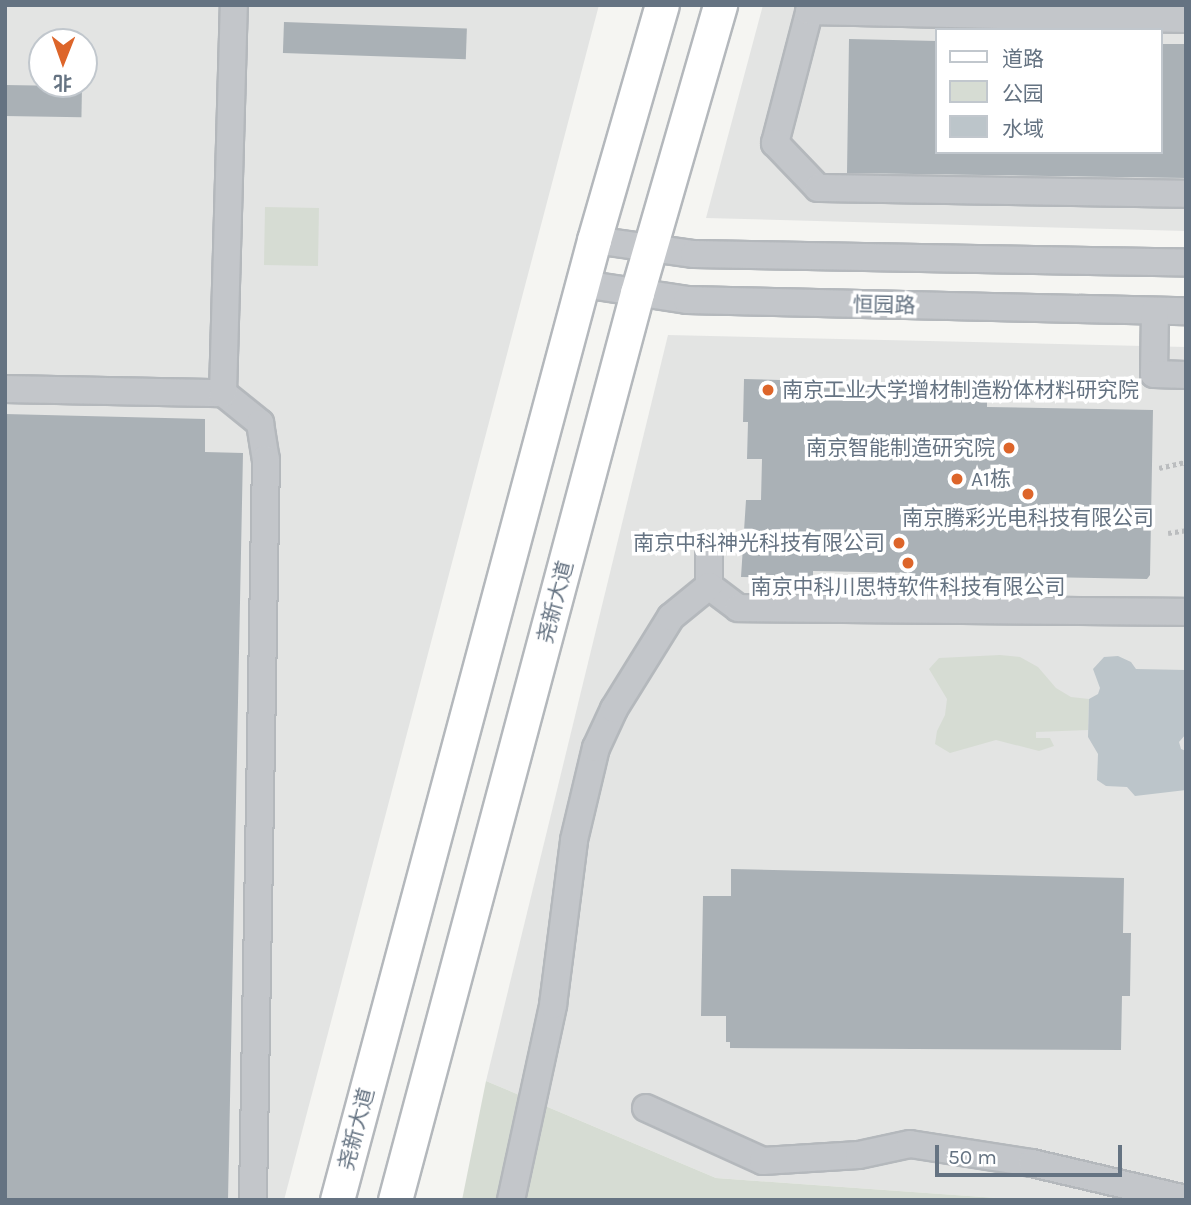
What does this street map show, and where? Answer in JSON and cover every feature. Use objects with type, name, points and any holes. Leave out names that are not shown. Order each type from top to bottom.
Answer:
[{"type":"main road","name":"尧新大道","points":[[337,1200],[594,240],[662,5]]},
{"type":"main road","name":"尧新大道","points":[[395,1200],[638,293],[720,5]]},
{"type":"street","points":[[223,393],[234,5]]},
{"type":"street","points":[[1186,19],[810,8],[775,143],[818,188],[1186,194]]},
{"type":"street","points":[[594,240],[694,254],[1186,264]]},
{"type":"street","name":"恒园路","points":[[583,284],[687,300],[1186,312]]},
{"type":"street","points":[[1155,311],[1154,374],[1186,375]]},
{"type":"street","points":[[5,389],[223,393],[260,423],[266,459],[253,1200]]},
{"type":"street","points":[[709,554],[709,586]]},
{"type":"street","points":[[709,586],[738,608],[1186,612]]},
{"type":"street","points":[[511,1200],[553,1005],[574,840],[596,748],[614,709],[671,617],[709,586]]},
{"type":"street","points":[[646,1108],[763,1161],[859,1155],[910,1144],[1032,1163],[1186,1199]]},
{"type":"path","points":[[1159,468],[1186,462]]},
{"type":"path","points":[[1168,533],[1186,530]]},
{"type":"shaded area","points":[[5,5],[599,5],[284,1200],[5,1200]]},
{"type":"shaded area","points":[[763,5],[1186,5],[1186,231],[706,218]]},
{"type":"shaded area","points":[[668,335],[1186,347],[1186,1200],[1024,1200],[716,1178],[486,1081]]},
{"type":"green space","points":[[265,207],[319,208],[318,266],[264,265]]},
{"type":"green space","points":[[1000,655],[1020,657],[1038,667],[1056,688],[1071,697],[1089,699],[1088,730],[1036,732],[1036,738],[1050,738],[1054,746],[1039,751],[996,740],[950,753],[935,744],[937,731],[945,715],[947,699],[929,669],[939,658]]},
{"type":"green space","points":[[486,1081],[716,1178],[1024,1200],[462,1200]]},
{"type":"water","points":[[1118,656],[1131,662],[1136,669],[1186,670],[1186,734],[1179,742],[1181,749],[1186,751],[1186,790],[1135,796],[1127,787],[1106,786],[1097,780],[1098,754],[1088,737],[1089,699],[1098,694],[1100,688],[1093,669],[1104,657]]},
{"type":"building","points":[[284,22],[467,28],[466,59],[283,53]]},
{"type":"building","points":[[849,39],[936,41],[936,154],[1163,154],[1163,44],[1186,44],[1186,178],[847,173]]},
{"type":"building","points":[[5,85],[28,85],[28,98],[82,98],[81,117],[5,116]]},
{"type":"building","name":"A1栋","points":[[744,379],[816,381],[816,388],[915,389],[915,383],[987,384],[987,407],[1153,410],[1150,575],[1147,579],[985,576],[985,581],[912,579],[912,573],[813,571],[813,578],[741,577],[746,500],[761,500],[762,459],[747,459],[748,422],[743,422]]},
{"type":"building","points":[[5,414],[205,419],[205,452],[243,453],[228,1200],[5,1200]]},
{"type":"building","points":[[731,869],[1124,878],[1123,933],[1131,933],[1130,996],[1122,996],[1121,1050],[730,1048],[730,1042],[726,1042],[726,1016],[701,1016],[703,896],[731,896]]},
{"type":"place","name":"南京工业大学增材制造粉体材料研究院","points":[[768,390]]},
{"type":"place","name":"南京智能制造研究院","points":[[1009,448]]},
{"type":"place","name":"A1栋","points":[[957,479]]},
{"type":"place","name":"南京腾彩光电科技有限公司","points":[[1028,494]]},
{"type":"place","name":"南京中科神光科技有限公司","points":[[899,543]]},
{"type":"place","name":"南京中科川思特软件科技有限公司","points":[[908,563]]}]
